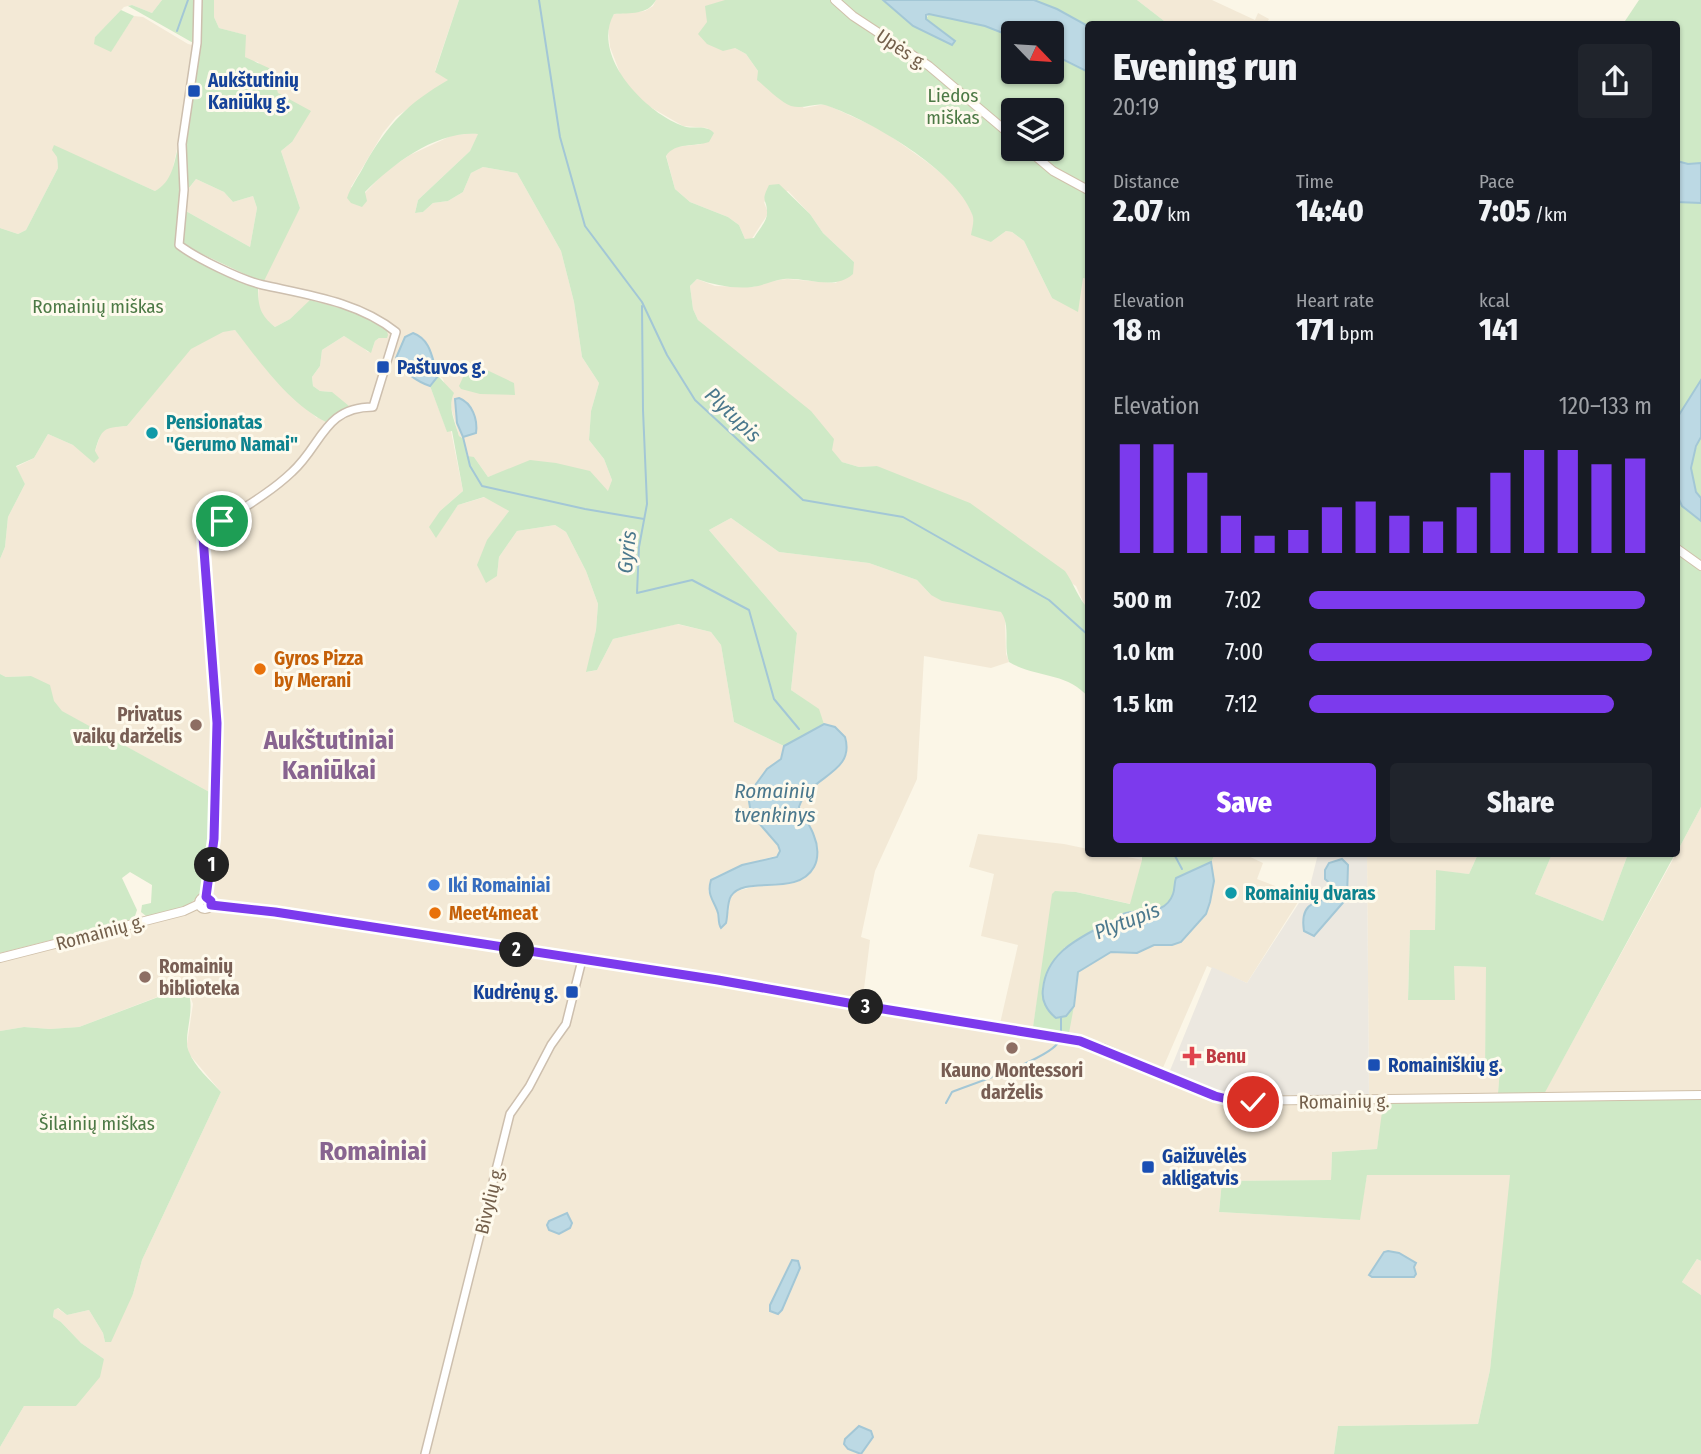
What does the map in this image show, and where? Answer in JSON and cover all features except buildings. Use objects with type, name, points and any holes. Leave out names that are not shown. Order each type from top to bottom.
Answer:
[{"type":"main road","name":"Upės g.","points":[[835,0],[853,16],[929,66],[1001,127]]},
{"type":"main road","points":[[1041,161],[1053,171],[1085,188]]},
{"type":"main road","points":[[1680,551],[1701,566]]},
{"type":"main road","name":"Romainių g.","points":[[0,958],[184,911],[199,904],[206,909],[209,901],[718,980],[1080,1041],[1215,1096],[1235,1101],[1701,1096]]},
{"type":"street","points":[[198,0],[197,43],[182,144],[184,190],[179,245],[253,282],[360,310],[380,319],[396,332],[373,407],[358,408],[337,416],[293,471],[203,537],[217,723],[214,839],[209,901]]},
{"type":"street","name":"Bivylių g.","points":[[425,1454],[510,1114],[530,1087],[551,1045],[566,1024],[582,960]]},
{"type":"shaded area","points":[[0,0],[162,0],[152,13],[132,5],[124,7],[95,37],[111,51],[134,16],[143,17],[188,44],[197,46],[182,144],[178,144],[172,172],[165,186],[155,191],[86,160],[57,157],[58,168],[26,230],[18,234],[0,228]]},
{"type":"shaded area","points":[[214,0],[459,0],[435,71],[449,80],[396,117],[383,133],[351,187],[365,193],[386,171],[410,155],[453,135],[479,133],[470,151],[418,200],[415,213],[423,212],[433,203],[448,201],[463,192],[471,173],[483,167],[517,173],[561,251],[574,302],[582,357],[599,383],[591,411],[589,440],[604,459],[612,480],[609,491],[508,470],[488,477],[474,457],[467,457],[464,439],[459,436],[443,379],[436,373],[432,353],[421,337],[405,337],[396,358],[398,364],[430,386],[447,431],[451,431],[463,491],[440,511],[436,537],[458,505],[485,497],[496,502],[509,511],[488,540],[497,576],[499,557],[517,531],[555,525],[566,532],[586,571],[598,604],[596,630],[587,672],[597,670],[613,639],[677,624],[711,632],[721,645],[734,722],[784,746],[781,759],[767,769],[748,795],[778,845],[779,855],[742,865],[714,877],[708,891],[717,909],[718,924],[729,911],[730,897],[737,891],[768,883],[779,885],[799,881],[813,870],[800,803],[815,782],[847,754],[845,736],[831,725],[824,724],[818,709],[791,690],[797,633],[709,530],[731,518],[779,552],[869,563],[917,580],[931,595],[1002,612],[1005,618],[1006,654],[1009,662],[991,668],[924,656],[917,779],[875,871],[861,937],[870,940],[862,1005],[999,1028],[1018,945],[981,936],[994,874],[969,867],[978,834],[1085,848],[1085,857],[1128,857],[1143,860],[1131,904],[1076,892],[1055,891],[1033,1027],[1068,1033],[1078,972],[1111,952],[1137,953],[1154,945],[1181,942],[1206,914],[1214,881],[1211,862],[1214,857],[1250,857],[1263,863],[1257,879],[1275,886],[1298,902],[1247,983],[1207,966],[1162,1070],[1225,1096],[1369,1098],[1367,857],[1477,857],[1469,874],[1436,871],[1435,931],[1410,931],[1408,999],[1454,1000],[1454,966],[1487,967],[1485,1068],[1500,1069],[1498,1094],[1385,1098],[1377,1149],[1332,1152],[1331,1180],[1222,1181],[1219,1212],[1359,1220],[1367,1175],[1511,1175],[1490,1370],[1478,1424],[1338,1426],[1334,1454],[0,1454],[0,1447],[24,1406],[76,1406],[104,1359],[81,1343],[53,1317],[54,1310],[57,1308],[67,1315],[89,1310],[103,1333],[105,1342],[133,1294],[142,1260],[221,1092],[189,1054],[187,1044],[193,1004],[188,990],[160,996],[79,1027],[24,1027],[0,1031],[0,953],[186,908],[213,794],[61,711],[31,676],[6,677],[0,674],[0,559],[5,547],[8,517],[25,484],[16,467],[34,458],[48,434],[95,451],[101,433],[108,427],[127,426],[190,349],[223,331],[235,330],[289,393],[317,418],[332,392],[320,391],[313,386],[312,377],[320,366],[322,350],[344,336],[368,352],[379,338],[311,300],[290,319],[275,327],[263,318],[258,305],[259,281],[300,208],[281,151],[292,142],[278,93],[258,62],[245,57],[245,35],[219,28],[214,17]]},
{"type":"shaded area","points":[[656,0],[725,0],[735,48],[746,54],[758,71],[804,108],[825,104],[882,130],[927,162],[952,182],[964,197],[991,242],[1006,231],[1024,241],[1052,298],[1085,278],[1085,606],[1076,586],[877,466],[859,467],[842,462],[698,320],[693,309],[690,286],[697,279],[715,286],[753,287],[787,279],[836,283],[854,262],[823,233],[810,214],[788,191],[764,202],[768,213],[751,240],[745,239],[739,225],[728,217],[690,202],[675,189],[667,153],[675,147],[702,144],[708,128],[683,126],[645,104],[623,81],[610,47],[608,24],[614,14],[645,11],[653,6]]},
{"type":"shaded area","points":[[1137,0],[1212,0],[1255,20],[1258,13],[1269,19],[1268,21],[1164,21]]},
{"type":"shaded area","points":[[196,179],[224,192],[233,202],[253,196],[257,208],[250,247],[184,210],[183,196]]},
{"type":"shaded area","points":[[1701,807],[1701,1095],[1542,1097],[1674,857],[1680,857],[1680,846]]},
{"type":"shaded area","points":[[1317,857],[1367,857],[1369,1098],[1239,1100],[1169,1073],[1212,967],[1247,983],[1310,886]]},
{"type":"shaded area","points":[[1551,857],[1627,857],[1603,921],[1535,894]]},
{"type":"shaded area","points":[[1697,1259],[1701,1261],[1701,1295],[1682,1282]]},
{"type":"green space","points":[[162,0],[197,0],[195,44],[128,6],[152,13]]},
{"type":"green space","points":[[202,0],[214,0],[214,17],[219,28],[246,35],[245,57],[271,69],[278,93],[311,111],[292,142],[281,151],[300,208],[264,281],[181,244],[184,210],[250,247],[257,208],[253,196],[233,202],[224,192],[196,179],[185,193],[186,140],[201,30]]},
{"type":"green space","points":[[459,0],[656,0],[643,11],[614,14],[609,30],[609,47],[626,81],[653,109],[683,126],[707,129],[714,133],[709,142],[680,147],[666,156],[675,189],[690,202],[728,217],[739,225],[745,239],[754,238],[766,218],[764,198],[769,185],[779,184],[810,214],[823,233],[854,262],[853,274],[838,282],[829,283],[784,279],[738,287],[697,279],[690,286],[693,309],[698,320],[811,411],[834,439],[832,450],[842,462],[859,467],[877,466],[970,503],[1065,571],[1085,604],[1085,694],[1071,683],[1009,662],[1006,623],[1001,612],[942,601],[931,595],[917,580],[869,563],[779,552],[731,518],[709,530],[797,633],[791,690],[819,709],[824,724],[784,746],[734,722],[721,645],[711,632],[678,624],[613,639],[597,670],[586,672],[596,630],[598,604],[586,571],[566,532],[555,525],[517,531],[499,557],[497,576],[486,583],[477,565],[487,540],[509,511],[484,497],[458,505],[436,538],[429,527],[440,511],[463,491],[452,431],[447,432],[430,386],[438,376],[454,393],[452,414],[459,436],[464,439],[467,456],[474,457],[488,477],[530,460],[590,471],[608,491],[612,480],[604,459],[589,440],[591,411],[599,383],[582,357],[574,302],[561,251],[517,173],[483,167],[471,173],[463,192],[448,201],[433,203],[423,212],[415,213],[418,200],[470,151],[478,134],[462,134],[431,143],[402,160],[365,192],[367,201],[362,207],[351,203],[347,198],[365,164],[391,126],[421,97],[448,80],[435,72]]},
{"type":"green space","name":"Liedos miškas","points":[[725,0],[883,0],[913,26],[944,32],[926,19],[929,14],[985,26],[1001,32],[1001,84],[1064,84],[1064,60],[1085,70],[1085,278],[1078,312],[1052,298],[1024,241],[1012,232],[1006,231],[991,242],[971,235],[973,216],[963,197],[931,164],[888,135],[846,113],[819,104],[796,107],[787,104],[757,80],[758,71],[746,54],[735,48],[723,51],[707,44],[698,34],[707,22],[705,6]]},
{"type":"green space","points":[[1034,0],[1137,0],[1164,21],[1085,21],[1085,24]]},
{"type":"green space","points":[[1639,0],[1701,0],[1701,163],[1680,162],[1680,21],[1625,21]]},
{"type":"green space","points":[[121,10],[134,16],[111,52],[94,44],[95,37]]},
{"type":"green space","name":"Romainių miškas","points":[[54,145],[155,191],[169,178],[178,147],[180,148],[178,248],[182,252],[258,287],[261,310],[275,327],[290,319],[310,300],[365,315],[387,331],[388,335],[387,338],[375,341],[371,353],[344,336],[322,350],[320,366],[312,377],[313,386],[320,391],[332,392],[349,406],[326,422],[300,405],[288,393],[235,330],[223,332],[191,349],[127,426],[108,429],[102,434],[95,451],[99,458],[94,463],[73,445],[48,434],[34,458],[16,466],[25,484],[8,517],[5,547],[0,559],[0,228],[18,234],[26,230],[58,168],[57,157],[52,150]]},
{"type":"green space","points":[[1680,202],[1701,203],[1701,380],[1680,413]]},
{"type":"green space","points":[[470,362],[514,383],[515,395],[480,394],[461,389],[459,386]]},
{"type":"green space","points":[[1701,437],[1701,498],[1694,484],[1692,468]]},
{"type":"green space","points":[[1680,502],[1701,521],[1701,807],[1680,846]]},
{"type":"green space","points":[[0,674],[6,677],[31,676],[50,685],[54,701],[62,711],[213,794],[203,887],[192,902],[179,909],[146,916],[141,912],[142,905],[151,903],[152,885],[130,872],[122,878],[137,910],[134,919],[0,953]]},
{"type":"green space","points":[[1142,857],[1214,857],[1211,862],[1176,878],[1173,894],[1166,905],[1155,910],[1129,912],[1119,920],[1102,925],[1064,948],[1066,1016],[1074,1006],[1069,1033],[1033,1027],[1052,894],[1055,891],[1076,892],[1130,904]]},
{"type":"green space","points":[[1477,857],[1551,857],[1535,894],[1603,921],[1627,857],[1673,857],[1543,1096],[1701,1095],[1701,1261],[1697,1259],[1682,1282],[1701,1295],[1701,1454],[1334,1454],[1338,1426],[1478,1424],[1490,1370],[1510,1175],[1367,1175],[1360,1220],[1219,1212],[1222,1181],[1331,1180],[1332,1152],[1377,1149],[1384,1097],[1498,1093],[1500,1069],[1485,1069],[1486,967],[1454,966],[1455,1000],[1408,1000],[1410,930],[1435,930],[1436,870],[1469,874]]},
{"type":"green space","name":"Šilainių miškas","points":[[188,990],[191,1007],[187,1046],[199,1068],[221,1092],[142,1260],[133,1294],[111,1342],[105,1342],[103,1333],[89,1310],[67,1315],[58,1308],[54,1310],[53,1317],[81,1343],[104,1359],[100,1377],[76,1406],[24,1406],[0,1447],[0,1031],[24,1027],[79,1027],[161,996]]},
{"type":"water","points":[[883,0],[1034,0],[1085,24],[1085,70],[1064,60],[1064,21],[1001,21],[1001,32],[985,26],[926,15],[926,19],[955,41],[952,45],[913,26]]},
{"type":"water","points":[[1680,162],[1701,163],[1701,203],[1680,202]]},
{"type":"water","points":[[413,333],[428,345],[432,357],[438,376],[430,386],[410,375],[396,358],[405,337]]},
{"type":"water","points":[[1701,380],[1701,437],[1691,468],[1696,492],[1701,498],[1701,521],[1680,502],[1680,413]]},
{"type":"water","points":[[459,398],[471,408],[476,422],[476,433],[463,437],[457,423],[455,399]]},
{"type":"water","name":"Romainių tvenkinys","points":[[824,724],[835,727],[845,737],[847,749],[838,767],[812,788],[799,807],[816,843],[814,867],[796,882],[738,890],[731,896],[726,923],[721,928],[710,892],[711,880],[742,865],[777,857],[780,851],[778,845],[751,814],[748,795],[767,769],[781,759],[784,746]]},
{"type":"water","points":[[1342,859],[1348,865],[1347,898],[1314,936],[1304,931],[1304,916],[1313,903],[1333,897],[1332,885],[1325,879],[1325,870],[1329,863]]},
{"type":"water","points":[[1211,862],[1214,881],[1206,914],[1181,942],[1154,945],[1137,953],[1111,952],[1078,972],[1074,1006],[1066,1016],[1056,1018],[1047,1009],[1043,993],[1045,977],[1049,967],[1062,951],[1123,914],[1164,906],[1173,894],[1176,878]]},
{"type":"water","points":[[567,1213],[572,1223],[570,1228],[559,1234],[549,1230],[549,1221]]},
{"type":"water","points":[[1384,1252],[1399,1253],[1416,1263],[1414,1277],[1369,1275]]},
{"type":"water","points":[[792,1260],[798,1261],[800,1268],[778,1314],[770,1311],[770,1305]]},
{"type":"water","points":[[859,1426],[871,1431],[873,1437],[861,1454],[848,1449],[844,1444],[845,1439]]},
{"type":"waterway","points":[[177,31],[188,0]]},
{"type":"waterway","name":"Plytupis","points":[[539,0],[560,137],[585,226],[642,302],[667,355],[695,400],[803,500],[903,517],[1049,600],[1085,632]]},
{"type":"waterway","name":"Gyris","points":[[642,306],[647,504],[639,547],[637,593],[692,580],[749,610],[774,699],[799,729]]},
{"type":"waterway","points":[[463,437],[470,466],[482,486],[644,519]]},
{"type":"waterway","name":"Plytupis","points":[[1176,857],[1182,869]]},
{"type":"waterway","name":"Plytupis","points":[[1061,1017],[1061,1032]]},
{"type":"waterway","name":"Plytupis","points":[[946,1103],[952,1092],[1042,1055],[1059,1041]]},
{"type":"place","name":"Aukštutinių Kaniūkų g.","points":[[194,91]]},
{"type":"place","name":"Paštuvos g.","points":[[383,367]]},
{"type":"place","name":"Pensionatas \"Gerumo Namai\"","points":[[152,433]]},
{"type":"place","name":"Gyros Pizza by Merani","points":[[260,669]]},
{"type":"place","name":"Privatus vaikų darželis","points":[[196,725]]},
{"type":"place","name":"Iki Romainiai","points":[[434,885]]},
{"type":"place","name":"Romainių dvaras","points":[[1231,893]]},
{"type":"place","name":"Meet4meat","points":[[435,913]]},
{"type":"place","name":"Romainių biblioteka","points":[[145,977]]},
{"type":"place","name":"Kudrėnų g.","points":[[572,992]]},
{"type":"place","name":"Kauno Montessori darželis","points":[[1012,1048]]},
{"type":"place","name":"Benu","points":[[1192,1056]]},
{"type":"place","name":"Romainiškių g.","points":[[1374,1065]]},
{"type":"place","name":"Gaižuvėlės akligatvis","points":[[1148,1167]]},
{"type":"district","name":"Aukštutiniai Kaniūkai","points":[[329,755]]},
{"type":"district","name":"Romainiai","points":[[373,1151]]},
{"type":"route","points":[[222,521],[203,537],[217,723],[214,839],[206,897],[211,901],[211,905],[275,912],[718,980],[1068,1038],[1103,1048],[1215,1096],[1253,1102]]}]
